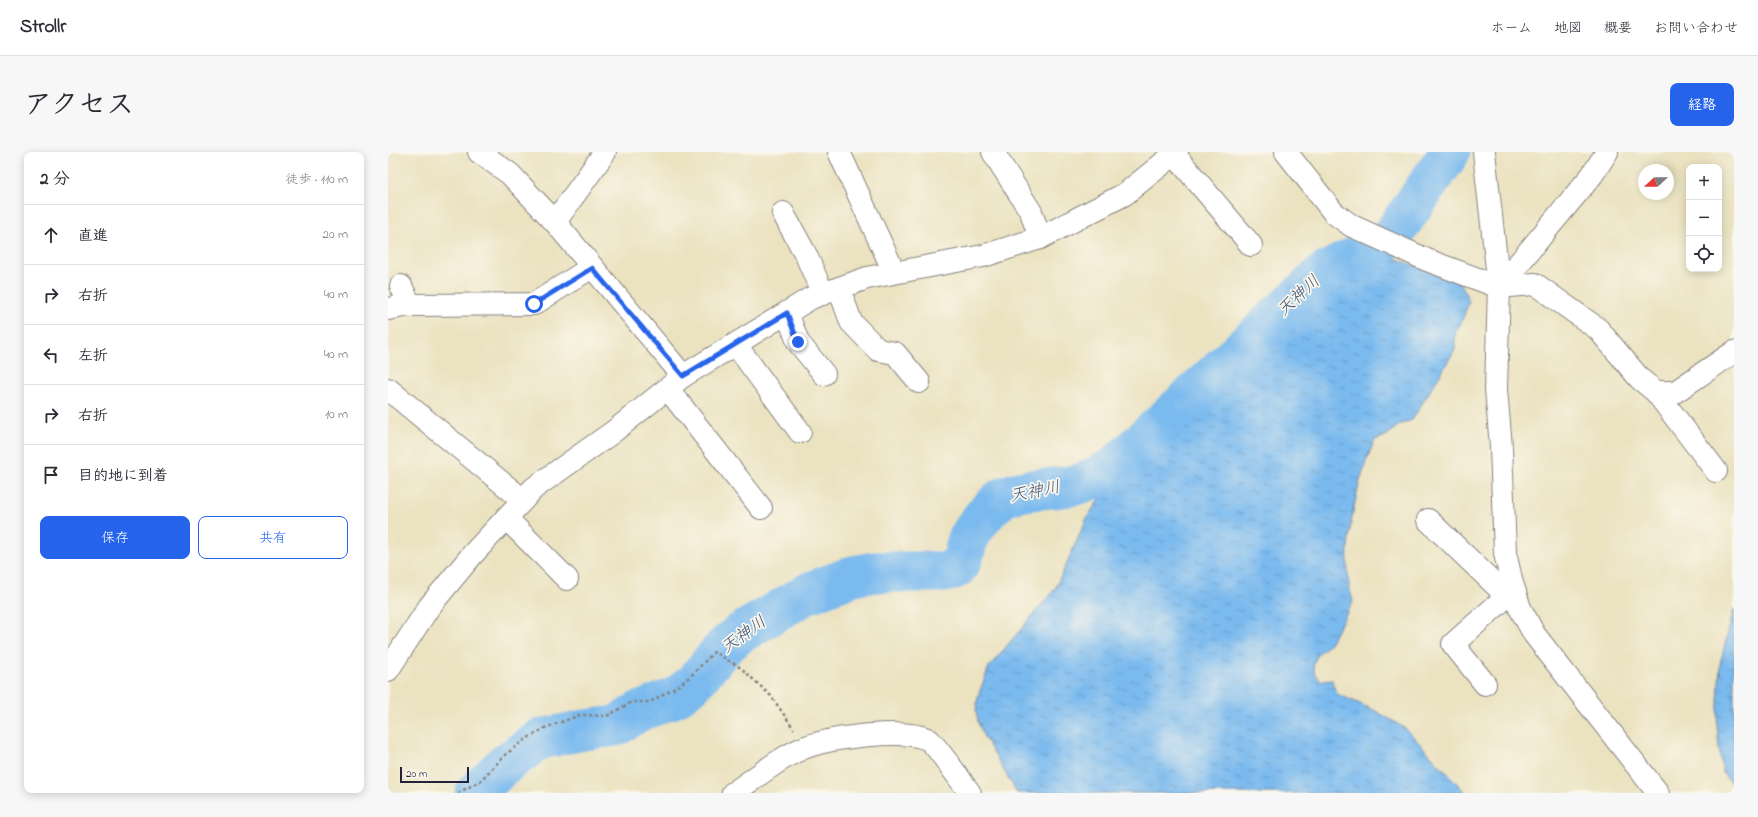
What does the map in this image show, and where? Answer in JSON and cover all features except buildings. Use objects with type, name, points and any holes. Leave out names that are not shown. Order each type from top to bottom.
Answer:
[{"type":"street","points":[[479,152],[510,174],[555,222],[592,268],[676,382],[761,508]]},
{"type":"street","points":[[555,222],[605,152]]},
{"type":"street","points":[[839,152],[894,272]]},
{"type":"street","points":[[992,152],[1030,212],[1040,238]]},
{"type":"street","points":[[1286,152],[1334,213],[1352,226],[1427,260],[1500,287],[1535,284],[1598,329],[1640,379],[1656,392],[1716,471]]},
{"type":"street","points":[[1484,152],[1500,287],[1496,389],[1501,447],[1505,553],[1511,594]]},
{"type":"street","points":[[1500,287],[1592,175],[1607,152]]},
{"type":"street","points":[[388,670],[429,607],[472,555],[534,488],[613,432],[676,382],[811,298],[867,278],[983,256],[1040,238],[1125,194],[1176,153],[1251,245]]},
{"type":"street","points":[[783,213],[806,255],[851,322],[878,350],[895,353],[919,382]]},
{"type":"street","points":[[388,309],[410,305],[534,304],[592,268]]},
{"type":"street","points":[[401,286],[410,305]]},
{"type":"street","points":[[787,313],[798,342],[824,374]]},
{"type":"street","points":[[736,344],[800,432]]},
{"type":"street","points":[[1656,392],[1675,392],[1734,352]]},
{"type":"street","points":[[388,389],[523,500]]},
{"type":"street","points":[[506,518],[568,579]]},
{"type":"street","points":[[1428,520],[1511,594],[1534,634],[1658,793]]},
{"type":"street","points":[[1485,684],[1453,644],[1511,594]]},
{"type":"street","points":[[733,793],[776,764],[805,748],[847,739],[891,734],[914,735],[930,741],[970,793]]},
{"type":"path","points":[[458,793],[480,781],[506,754],[544,728],[580,715],[607,716],[632,702],[650,702],[669,692],[691,676],[715,653],[741,668],[772,696],[805,748]]},
{"type":"water","points":[[1381,253],[1461,283],[1469,302],[1461,323],[1455,333],[1455,350],[1412,420],[1399,425],[1386,436],[1375,440],[1358,488],[1351,525],[1348,578],[1353,602],[1330,643],[1318,654],[1313,664],[1315,674],[1322,681],[1332,680],[1337,694],[1376,711],[1406,729],[1466,793],[1017,793],[983,735],[978,722],[976,710],[978,696],[989,667],[1055,589],[1087,518],[1106,488],[1327,281]]},
{"type":"water","points":[[1734,609],[1734,787],[1723,773],[1717,724],[1720,664]]},
{"type":"waterway","name":"天神川","points":[[475,793],[503,766],[540,739],[584,730],[616,726],[638,712],[674,698],[692,685],[724,647],[739,634],[808,593],[853,576],[875,572],[945,572],[952,570],[957,567],[961,561],[967,542],[977,524],[1001,499],[1017,492],[1066,487],[1080,484],[1095,478],[1114,467],[1325,272],[1377,246],[1392,236],[1450,152]]},
{"type":"route","points":[[534,304],[592,268],[683,376],[787,313],[798,342]]}]
